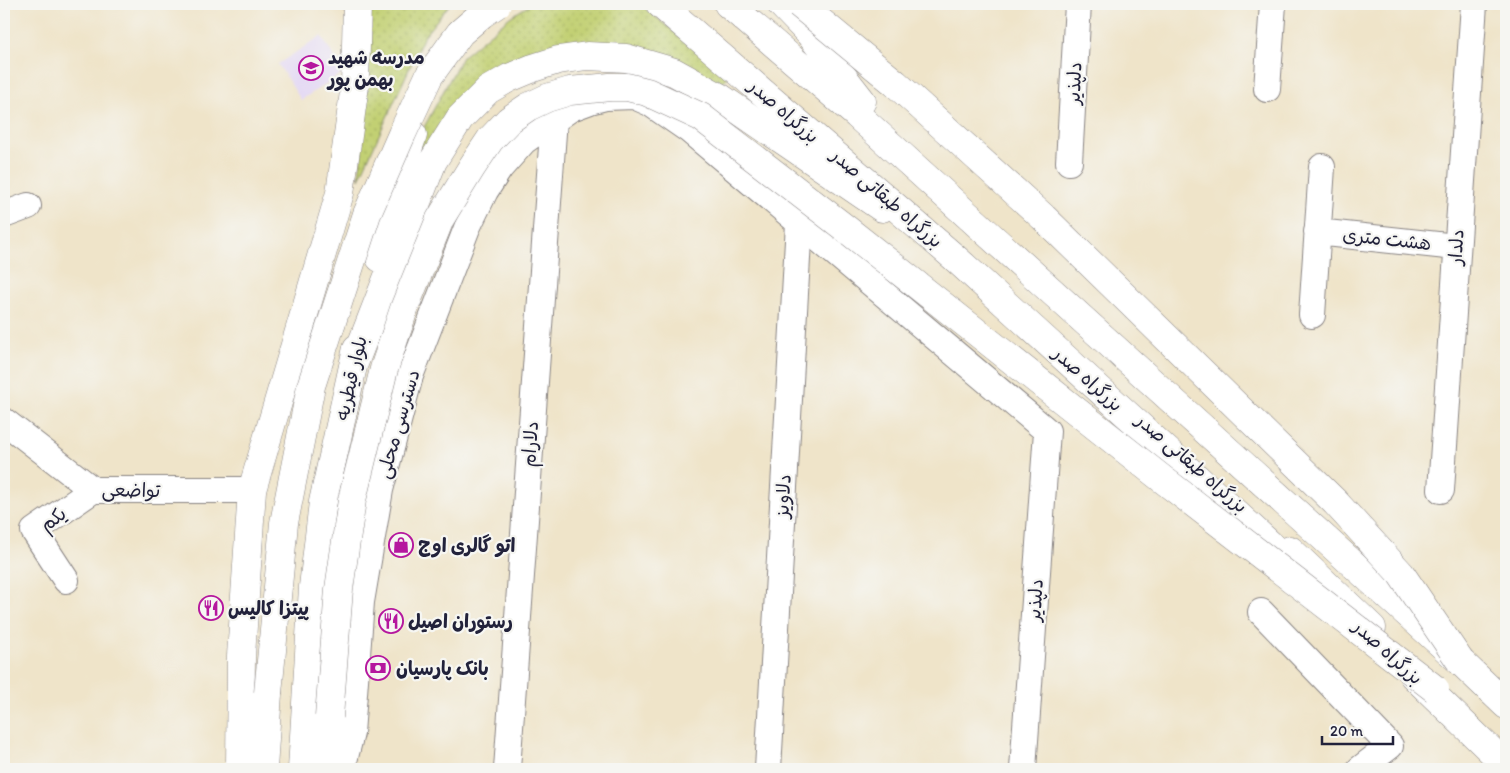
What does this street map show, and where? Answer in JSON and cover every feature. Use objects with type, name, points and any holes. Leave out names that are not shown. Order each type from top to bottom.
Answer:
[{"type":"main road","points":[[240,769],[241,656],[252,490],[340,194],[355,84],[358,4]]},
{"type":"main road","name":"بلوار قیطریه","points":[[302,769],[313,587],[323,502],[353,366],[402,166],[438,68],[471,4]]},
{"type":"main road","points":[[263,769],[284,522],[311,386],[364,223],[429,76],[460,33],[497,4]]},
{"type":"main road","name":"بزرگراه صدر","points":[[660,4],[955,258],[1429,689],[1506,765]]},
{"type":"main road","name":"بزرگراه طبقاتی صدر","points":[[664,4],[1268,529],[1506,758]]},
{"type":"main road","name":"بزرگراه طبقاتی صدر","points":[[728,4],[857,115],[1460,660],[1506,705]]},
{"type":"main road","points":[[742,4],[862,101],[1470,650],[1506,686]]},
{"type":"main road","points":[[781,4],[809,33],[862,101]]},
{"type":"main road","points":[[799,4],[895,83],[1042,217],[1335,502],[1401,574],[1460,660]]},
{"type":"main road","points":[[353,366],[433,161],[460,118],[488,90],[517,75],[558,60],[587,56],[626,58],[674,72],[721,98],[955,258]]},
{"type":"main road","points":[[317,769],[329,717],[339,589],[352,500],[384,369],[405,306],[440,219],[476,160],[490,140],[509,120],[528,107],[548,98],[570,91],[610,87],[627,87],[647,92],[701,117],[1161,478],[1436,689]]},
{"type":"street","name":"دلپذیر","points":[[1069,162],[1078,4]]},
{"type":"street","points":[[1267,89],[1273,4]]},
{"type":"street","name":"دلدار","points":[[1441,490],[1474,4]]},
{"type":"street","name":"دسترسی محلی","points":[[342,769],[351,733],[361,602],[380,490],[410,376],[467,228],[485,192],[500,168],[524,141],[571,108],[606,96],[634,96],[650,103],[689,130],[1047,431]]},
{"type":"street","name":"دلارام","points":[[507,769],[554,119]]},
{"type":"street","name":"هشت متری","points":[[1312,315],[1322,167]]},
{"type":"street","name":"دلاویز","points":[[768,769],[799,223]]},
{"type":"street","name":"هشت متری","points":[[1318,232],[1456,247]]},
{"type":"street","name":"تواضعی","points":[[4,421],[93,490],[252,490]]},
{"type":"street","name":"دلپذیر","points":[[1023,769],[1047,431]]},
{"type":"street","name":"یکم","points":[[66,580],[34,532],[93,490]]},
{"type":"street","points":[[1261,612],[1390,746],[1361,769]]},
{"type":"shaded area","name":"مدرسه شهید بهمن پور","points":[[321,36],[344,72],[301,100],[278,64]]},
{"type":"green space","points":[[370,4],[450,4],[424,36],[359,179],[369,58]]},
{"type":"green space","points":[[531,4],[639,4],[730,75],[717,87],[644,54],[506,70],[397,224],[423,129],[462,57],[510,17]]},
{"type":"place","name":"مدرسه شهید بهمن پور","points":[[311,68]]},
{"type":"place","name":"اتو گالری اوج","points":[[401,545]]},
{"type":"place","name":"پیتزا کالیس","points":[[211,608]]},
{"type":"place","name":"رستوران اصیل","points":[[391,621]]},
{"type":"place","name":"بانک پارسیان","points":[[378,668]]}]
